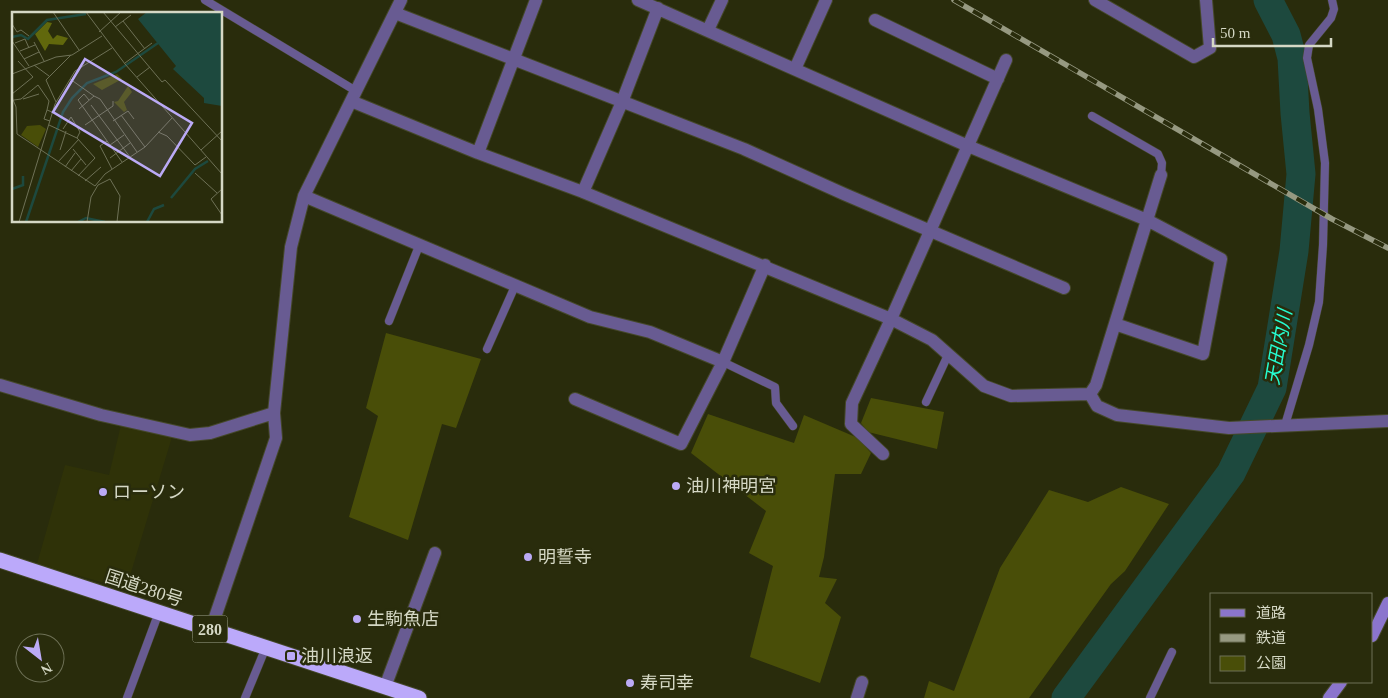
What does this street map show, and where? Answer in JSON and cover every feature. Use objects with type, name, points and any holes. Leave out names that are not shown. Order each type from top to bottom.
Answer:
[{"type":"highway","name":"国道280号","points":[[0,560],[419,698]]},
{"type":"main road","points":[[1373,634],[1388,602]]},
{"type":"main road","points":[[1329,698],[1340,683]]},
{"type":"street","points":[[211,629],[276,438],[274,413],[291,247],[304,196],[401,0]]},
{"type":"street","points":[[478,152],[536,0]]},
{"type":"street","points":[[638,0],[968,146],[1147,220],[1221,259],[1203,354],[1115,324]]},
{"type":"street","points":[[708,30],[722,0]]},
{"type":"street","points":[[795,69],[826,0]]},
{"type":"street","points":[[1095,0],[1194,57],[1210,48],[1206,0]]},
{"type":"street","points":[[583,192],[622,102],[658,8]]},
{"type":"street","points":[[394,13],[744,149],[1064,288]]},
{"type":"street","points":[[875,20],[998,79]]},
{"type":"street","points":[[883,454],[850,424],[852,403],[1006,60]]},
{"type":"street","points":[[353,96],[478,152],[764,265],[891,319],[932,340],[984,386],[1011,396],[1090,394]]},
{"type":"street","points":[[1090,394],[1096,385],[1161,175]]},
{"type":"street","points":[[304,196],[590,317],[650,332],[723,362]]},
{"type":"street","points":[[575,398],[682,444],[723,362],[764,265]]},
{"type":"street","points":[[0,385],[101,414],[190,435],[210,434],[274,413]]},
{"type":"street","points":[[1090,394],[1097,406],[1117,416],[1229,428],[1388,420]]},
{"type":"street","points":[[386,687],[435,553]]},
{"type":"street","points":[[857,698],[862,682]]},
{"type":"lane","points":[[205,0],[353,96]]},
{"type":"lane","points":[[1282,426],[1309,345],[1319,302],[1323,245],[1325,163],[1318,109],[1307,58],[1309,44],[1330,18],[1334,9],[1332,0]]},
{"type":"lane","points":[[1092,116],[1158,154],[1162,163],[1161,175]]},
{"type":"lane","points":[[389,321],[419,246]]},
{"type":"lane","points":[[487,349],[515,286]]},
{"type":"lane","points":[[926,402],[948,354]]},
{"type":"lane","points":[[723,362],[775,388],[776,403],[793,426]]},
{"type":"lane","points":[[127,698],[159,612]]},
{"type":"lane","points":[[245,698],[266,647]]},
{"type":"lane","points":[[1150,698],[1172,652]]},
{"type":"shaded area","points":[[121,425],[172,437],[126,589],[37,564],[65,465],[109,475]]},
{"type":"green space","points":[[386,333],[481,359],[456,428],[442,424],[408,540],[349,517],[378,416],[366,408]]},
{"type":"green space","points":[[871,398],[944,412],[937,449],[868,432],[861,423]]},
{"type":"green space","points":[[708,414],[794,443],[804,415],[858,438],[871,453],[861,474],[835,474],[824,557],[819,577],[837,579],[825,603],[841,617],[820,683],[750,657],[773,566],[749,553],[766,511],[691,453]]},
{"type":"green space","points":[[1121,487],[1169,504],[1125,571],[1111,584],[1029,698],[924,698],[929,681],[954,691],[1000,568],[1049,490],[1088,502]]},
{"type":"waterway","name":"天田内川","points":[[1066,698],[1231,473],[1272,388],[1294,251],[1301,174],[1292,58],[1286,35],[1268,0]]},
{"type":"railway","points":[[954,0],[1332,219],[1388,248]]},
{"type":"place","name":"油川神明宮","points":[[676,486]]},
{"type":"place","name":"ローソン","points":[[103,492]]},
{"type":"place","name":"明誓寺","points":[[528,557]]},
{"type":"place","name":"生駒魚店","points":[[357,619]]},
{"type":"place","name":"油川浪返","points":[[291,656]]},
{"type":"place","name":"寿司幸","points":[[630,683]]}]
